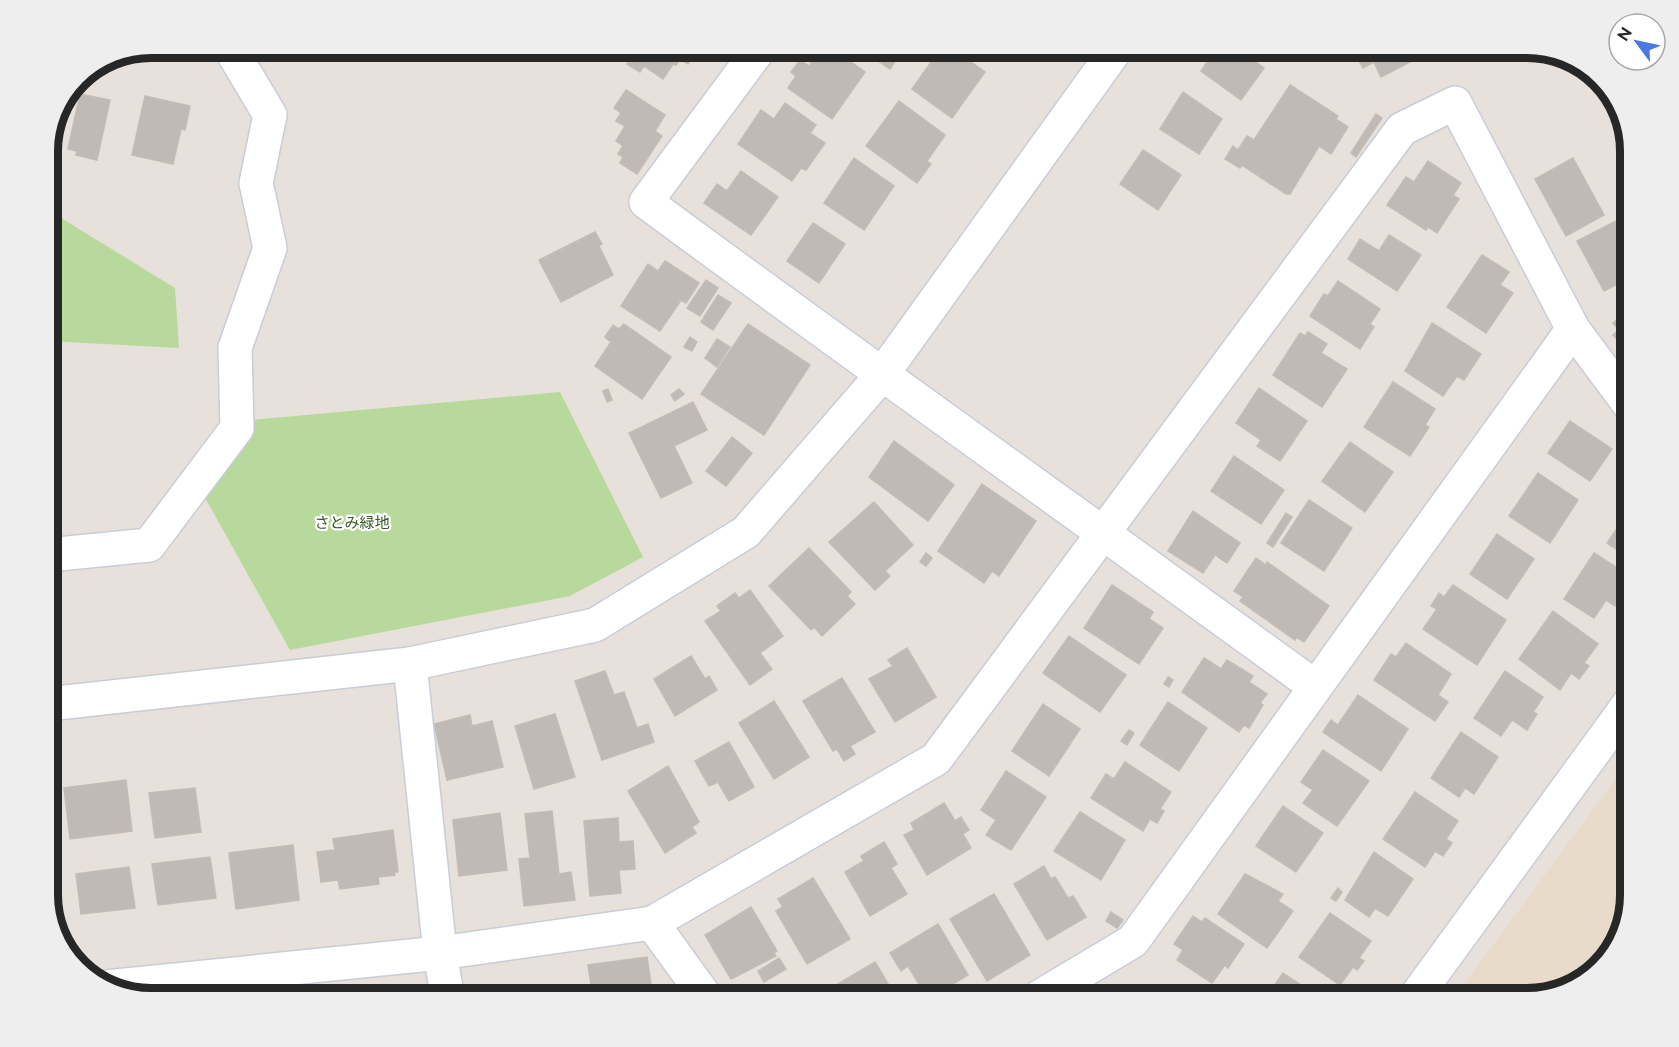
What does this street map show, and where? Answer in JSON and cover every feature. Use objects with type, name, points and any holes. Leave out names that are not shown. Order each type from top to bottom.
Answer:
[{"type":"street","points":[[59,554],[149,544],[237,428],[235,348],[270,248],[256,183],[270,115],[236,58]]},
{"type":"street","points":[[753,58],[646,202],[881,376],[1104,533],[1314,686]]},
{"type":"street","points":[[59,703],[410,664],[595,625],[746,532],[881,376],[1110,58]]},
{"type":"street","points":[[127,985],[440,953],[652,923],[936,759],[1402,129],[1455,103],[1573,328],[1620,392]]},
{"type":"street","points":[[1054,988],[1133,941],[1573,328]]},
{"type":"street","points":[[410,664],[440,953],[446,988]]},
{"type":"street","points":[[1422,988],[1620,716]]},
{"type":"street","points":[[652,923],[699,988]]},
{"type":"shaded area","points":[[1620,773],[1620,908],[1613,931],[1601,952],[1574,976],[1552,985],[1540,988],[1461,988]]},
{"type":"green space","points":[[59,217],[175,288],[179,348],[59,342]]},
{"type":"green space","name":"さとみ緑地","points":[[560,392],[643,557],[570,596],[290,650],[204,496],[251,420]]},
{"type":"building","points":[[631,58],[692,58],[688,64],[680,59],[676,65],[673,64],[663,79],[644,66],[640,72],[627,64]]},
{"type":"building","points":[[814,58],[845,58],[865,72],[832,119],[788,88],[796,76],[791,72],[800,60],[809,66]]},
{"type":"building","points":[[874,58],[897,58],[890,69]]},
{"type":"building","points":[[934,58],[965,58],[985,72],[952,118],[912,89]]},
{"type":"building","points":[[1210,58],[1250,58],[1264,68],[1241,100],[1201,71]]},
{"type":"building","points":[[1358,58],[1410,58],[1412,61],[1381,77],[1374,62],[1363,68]]},
{"type":"building","points":[[1290,85],[1338,116],[1336,119],[1348,127],[1331,154],[1319,146],[1290,194],[1286,194],[1242,165],[1240,168],[1225,159],[1233,146],[1238,150],[1247,136],[1254,140]]},
{"type":"building","points":[[626,90],[665,115],[655,131],[662,136],[637,174],[620,163],[623,157],[618,154],[623,146],[616,141],[625,126],[616,121],[621,113],[614,108]]},
{"type":"building","points":[[1183,92],[1222,119],[1199,154],[1160,129]]},
{"type":"building","points":[[80,94],[110,100],[97,160],[76,155],[77,151],[68,149]]},
{"type":"building","points":[[145,96],[190,106],[185,130],[181,129],[173,164],[132,155]]},
{"type":"building","points":[[899,101],[945,135],[927,161],[931,164],[917,183],[866,146]]},
{"type":"building","points":[[785,103],[816,125],[810,133],[825,143],[806,170],[801,168],[792,181],[738,144],[761,110],[774,119]]},
{"type":"building","points":[[1376,114],[1382,118],[1356,157],[1351,153]]},
{"type":"building","points":[[1143,150],[1181,175],[1158,210],[1120,184]]},
{"type":"building","points":[[854,158],[894,186],[864,230],[824,203]]},
{"type":"building","points":[[1573,158],[1604,215],[1566,236],[1535,179]]},
{"type":"building","points":[[1428,161],[1461,183],[1453,195],[1459,199],[1437,233],[1428,227],[1426,230],[1387,205],[1406,177],[1414,182]]},
{"type":"building","points":[[741,171],[778,197],[751,235],[704,203],[717,184],[727,191]]},
{"type":"building","points":[[1620,219],[1620,283],[1604,291],[1577,241]]},
{"type":"building","points":[[813,223],[845,244],[819,283],[787,261]]},
{"type":"building","points":[[595,232],[602,244],[599,246],[613,275],[561,302],[539,260]]},
{"type":"building","points":[[1389,235],[1421,255],[1397,291],[1348,259],[1360,239],[1379,251]]},
{"type":"building","points":[[1482,255],[1509,272],[1500,285],[1513,293],[1486,333],[1447,307]]},
{"type":"building","points":[[665,261],[699,283],[686,303],[681,300],[660,331],[621,306],[648,264],[658,271]]},
{"type":"building","points":[[706,280],[718,288],[700,316],[687,308]]},
{"type":"building","points":[[1338,281],[1380,309],[1370,324],[1374,327],[1360,349],[1310,316],[1324,294],[1328,296]]},
{"type":"building","points":[[718,295],[731,303],[713,330],[701,322]]},
{"type":"building","points":[[1620,317],[1620,343],[1613,335],[1619,330],[1613,323]]},
{"type":"building","points":[[1432,323],[1481,354],[1464,380],[1457,376],[1443,396],[1405,371]]},
{"type":"building","points":[[624,324],[671,357],[642,399],[595,366],[611,342],[605,337],[613,325],[619,329]]},
{"type":"building","points":[[748,324],[810,365],[764,435],[701,394]]},
{"type":"building","points":[[1308,332],[1327,344],[1321,353],[1347,369],[1322,407],[1273,375],[1300,333],[1305,336]]},
{"type":"building","points":[[690,337],[697,342],[692,351],[684,347]]},
{"type":"building","points":[[717,339],[730,347],[717,367],[705,358]]},
{"type":"building","points":[[1393,382],[1435,409],[1425,425],[1429,427],[1410,456],[1364,427]]},
{"type":"building","points":[[1259,388],[1307,421],[1280,461],[1257,446],[1261,440],[1236,423]]},
{"type":"building","points":[[608,389],[612,400],[607,402],[603,391]]},
{"type":"building","points":[[679,389],[684,394],[675,401],[671,395]]},
{"type":"building","points":[[693,402],[707,430],[674,446],[692,483],[661,498],[629,433]]},
{"type":"building","points":[[1570,421],[1612,449],[1590,481],[1548,453]]},
{"type":"building","points":[[732,437],[752,453],[726,486],[706,471]]},
{"type":"building","points":[[894,441],[954,485],[928,521],[869,477]]},
{"type":"building","points":[[1350,442],[1393,472],[1365,512],[1322,481]]},
{"type":"building","points":[[1234,456],[1284,490],[1261,524],[1211,491]]},
{"type":"building","points":[[1538,473],[1578,500],[1550,543],[1509,516]]},
{"type":"building","points":[[982,484],[1036,521],[999,576],[992,571],[984,583],[938,551]]},
{"type":"building","points":[[1309,500],[1352,528],[1324,571],[1281,543]]},
{"type":"building","points":[[874,502],[913,545],[885,571],[890,576],[875,590],[829,542]]},
{"type":"building","points":[[1193,511],[1240,543],[1227,563],[1215,555],[1203,573],[1168,551]]},
{"type":"building","points":[[1286,513],[1292,517],[1273,547],[1267,543]]},
{"type":"building","points":[[1620,524],[1620,552],[1607,543]]},
{"type":"building","points":[[1497,534],[1534,559],[1507,599],[1470,574]]},
{"type":"building","points":[[809,548],[851,592],[847,596],[855,604],[822,636],[814,627],[811,630],[769,586]]},
{"type":"building","points":[[926,553],[932,558],[926,566],[920,562]]},
{"type":"building","points":[[1594,553],[1620,570],[1620,598],[1615,606],[1606,600],[1594,618],[1564,599]]},
{"type":"building","points":[[1256,558],[1266,565],[1267,562],[1329,606],[1304,642],[1296,637],[1295,640],[1240,601],[1243,597],[1234,591]]},
{"type":"building","points":[[1112,585],[1153,612],[1149,619],[1163,628],[1139,664],[1084,628]]},
{"type":"building","points":[[1453,585],[1506,620],[1477,665],[1423,629],[1437,609],[1431,606],[1439,593],[1444,597]]},
{"type":"building","points":[[750,590],[783,636],[760,653],[772,669],[750,685],[705,621],[721,611],[717,606],[735,593],[739,598]]},
{"type":"building","points":[[1553,611],[1598,644],[1584,663],[1589,666],[1579,679],[1571,673],[1560,690],[1519,659]]},
{"type":"building","points":[[1069,636],[1126,675],[1100,712],[1043,673]]},
{"type":"building","points":[[1406,643],[1451,674],[1438,695],[1448,702],[1435,721],[1374,680],[1391,654],[1396,657]]},
{"type":"building","points":[[907,648],[936,697],[895,722],[869,679],[893,666],[888,660]]},
{"type":"building","points":[[691,656],[705,679],[709,676],[717,690],[675,716],[654,679]]},
{"type":"building","points":[[1204,658],[1221,669],[1227,660],[1253,676],[1249,682],[1267,694],[1260,703],[1263,705],[1249,728],[1244,725],[1239,732],[1182,692]]},
{"type":"building","points":[[605,671],[614,695],[624,692],[637,728],[648,724],[654,742],[602,760],[575,681]]},
{"type":"building","points":[[1505,671],[1543,697],[1533,712],[1537,714],[1527,730],[1512,720],[1501,736],[1474,718]]},
{"type":"building","points":[[1168,677],[1173,680],[1169,687],[1164,684]]},
{"type":"building","points":[[842,678],[875,732],[850,746],[855,754],[844,761],[837,749],[833,751],[803,701]]},
{"type":"building","points":[[1358,695],[1408,729],[1381,771],[1323,732],[1331,720],[1338,725]]},
{"type":"building","points":[[774,701],[809,757],[774,779],[739,723]]},
{"type":"building","points":[[1168,702],[1207,728],[1179,771],[1140,745]]},
{"type":"building","points":[[1043,704],[1080,729],[1049,776],[1012,751]]},
{"type":"building","points":[[555,714],[575,777],[534,789],[515,726]]},
{"type":"building","points":[[470,715],[472,726],[492,721],[503,767],[447,780],[434,724]]},
{"type":"building","points":[[1129,730],[1134,733],[1127,745],[1121,741]]},
{"type":"building","points":[[1461,732],[1498,757],[1474,794],[1465,788],[1459,797],[1431,778]]},
{"type":"building","points":[[729,742],[754,787],[729,801],[718,782],[709,786],[695,761]]},
{"type":"building","points":[[1323,750],[1369,781],[1337,826],[1303,803],[1313,790],[1301,782]]},
{"type":"building","points":[[1125,762],[1171,792],[1160,809],[1164,811],[1157,823],[1150,819],[1143,831],[1091,798],[1106,774],[1114,779]]},
{"type":"building","points":[[668,766],[699,822],[692,827],[696,833],[665,853],[628,791]]},
{"type":"building","points":[[1006,771],[1046,797],[1011,850],[986,835],[996,820],[981,810]]},
{"type":"building","points":[[126,780],[132,831],[70,839],[64,788]]},
{"type":"building","points":[[195,788],[201,832],[155,838],[149,793]]},
{"type":"building","points":[[1415,792],[1458,821],[1446,839],[1452,843],[1443,856],[1435,851],[1425,867],[1383,839]]},
{"type":"building","points":[[944,803],[955,821],[961,817],[969,830],[963,834],[971,848],[927,875],[904,835],[914,830],[911,823]]},
{"type":"building","points":[[1283,806],[1323,833],[1296,872],[1256,846]]},
{"type":"building","points":[[552,811],[559,874],[571,872],[575,900],[524,906],[519,859],[530,858],[525,814]]},
{"type":"building","points":[[1080,812],[1125,840],[1101,880],[1054,851]]},
{"type":"building","points":[[500,813],[507,870],[459,876],[453,820]]},
{"type":"building","points":[[618,818],[619,842],[633,841],[635,869],[619,870],[621,893],[590,896],[584,821]]},
{"type":"building","points":[[393,830],[398,872],[394,872],[395,875],[378,877],[379,884],[340,889],[338,880],[321,882],[317,852],[335,850],[333,839]]},
{"type":"building","points":[[884,842],[897,864],[891,868],[907,894],[870,916],[845,872],[864,861],[861,856]]},
{"type":"building","points":[[293,845],[299,900],[236,909],[229,853]]},
{"type":"building","points":[[1374,852],[1413,879],[1388,916],[1375,908],[1369,917],[1345,900]]},
{"type":"building","points":[[210,857],[216,898],[158,905],[152,864]]},
{"type":"building","points":[[1044,866],[1051,879],[1055,877],[1068,898],[1073,896],[1086,917],[1047,940],[1014,884]]},
{"type":"building","points":[[129,867],[135,908],[81,914],[76,874]]},
{"type":"building","points":[[1245,874],[1283,894],[1278,901],[1293,911],[1267,948],[1218,914]]},
{"type":"building","points":[[813,878],[850,939],[807,964],[776,911],[783,907],[778,899]]},
{"type":"building","points":[[1338,888],[1342,892],[1336,901],[1331,898]]},
{"type":"building","points":[[994,894],[1030,955],[987,981],[950,919]]},
{"type":"building","points":[[751,907],[777,951],[774,953],[776,956],[731,979],[705,935]]},
{"type":"building","points":[[1111,912],[1123,920],[1117,928],[1106,921]]},
{"type":"building","points":[[1330,913],[1371,941],[1359,958],[1364,961],[1357,970],[1353,967],[1340,985],[1299,957]]},
{"type":"building","points":[[1193,916],[1202,922],[1205,918],[1244,944],[1228,968],[1225,965],[1212,983],[1177,960],[1183,950],[1174,944]]},
{"type":"building","points":[[938,924],[968,975],[946,988],[921,988],[908,966],[901,971],[890,953]]},
{"type":"building","points":[[647,957],[652,988],[591,988],[588,965]]},
{"type":"building","points":[[779,958],[786,969],[764,982],[758,971]]},
{"type":"building","points":[[875,962],[890,988],[838,988],[836,985]]},
{"type":"building","points":[[1283,973],[1306,988],[1273,988]]}]
